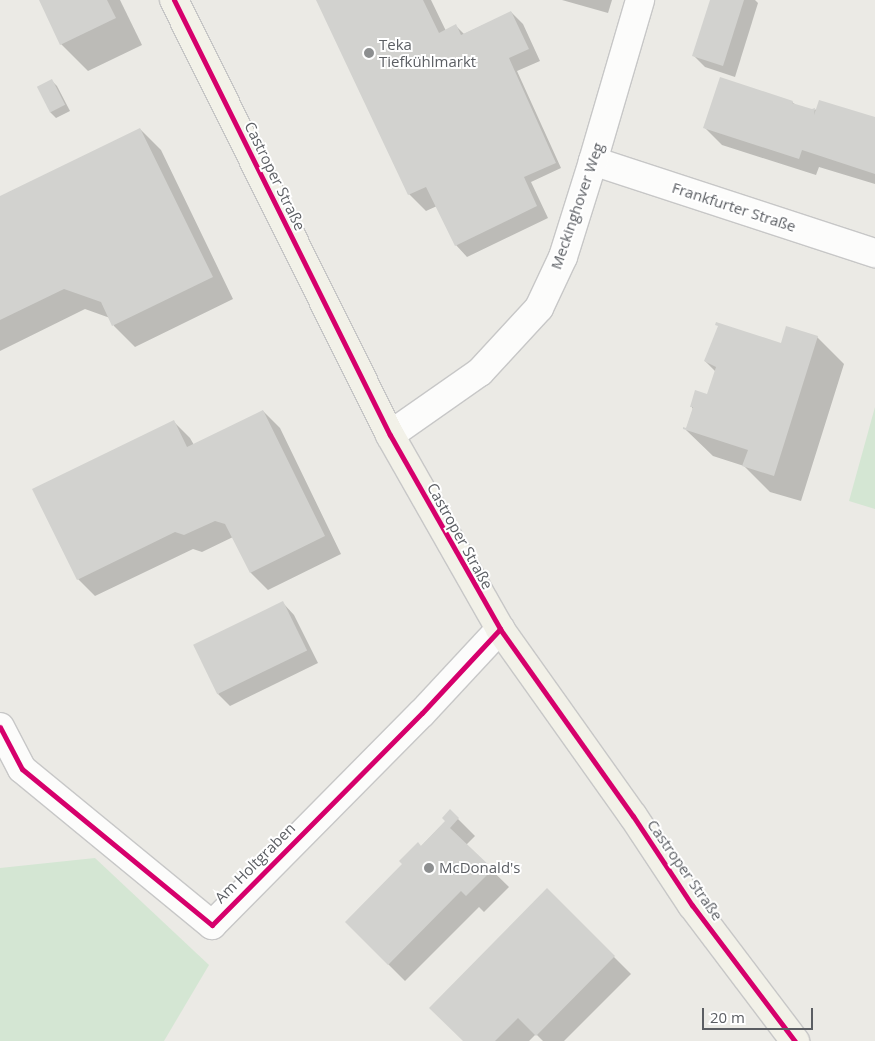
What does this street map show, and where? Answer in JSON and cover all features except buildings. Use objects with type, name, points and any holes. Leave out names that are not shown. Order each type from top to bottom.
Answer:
[{"type":"main road","name":"Castroper Straße","points":[[174,0],[390,435],[500,629],[633,816],[692,905],[795,1041]]},
{"type":"street","name":"Meckinghover Weg","points":[[390,435],[480,372],[539,308],[563,257],[640,0]]},
{"type":"street","name":"Frankfurter Straße","points":[[593,161],[875,253]]},
{"type":"street","name":"Am Holtgraben","points":[[0,727],[22,769],[212,925],[422,712],[500,629]]},
{"type":"green space","points":[[875,407],[875,509],[849,501]]},
{"type":"green space","points":[[95,858],[209,965],[164,1041],[0,1041],[0,868]]},
{"type":"cycle path","points":[[174,0],[390,435],[500,629],[633,816],[692,905],[795,1041]]},
{"type":"cycle path","points":[[0,727],[22,769],[212,925],[422,713],[500,629]]},
{"type":"place","name":"Teka Tiefkühlmarkt","points":[[369,53]]},
{"type":"place","name":"McDonald's","points":[[429,868]]}]
